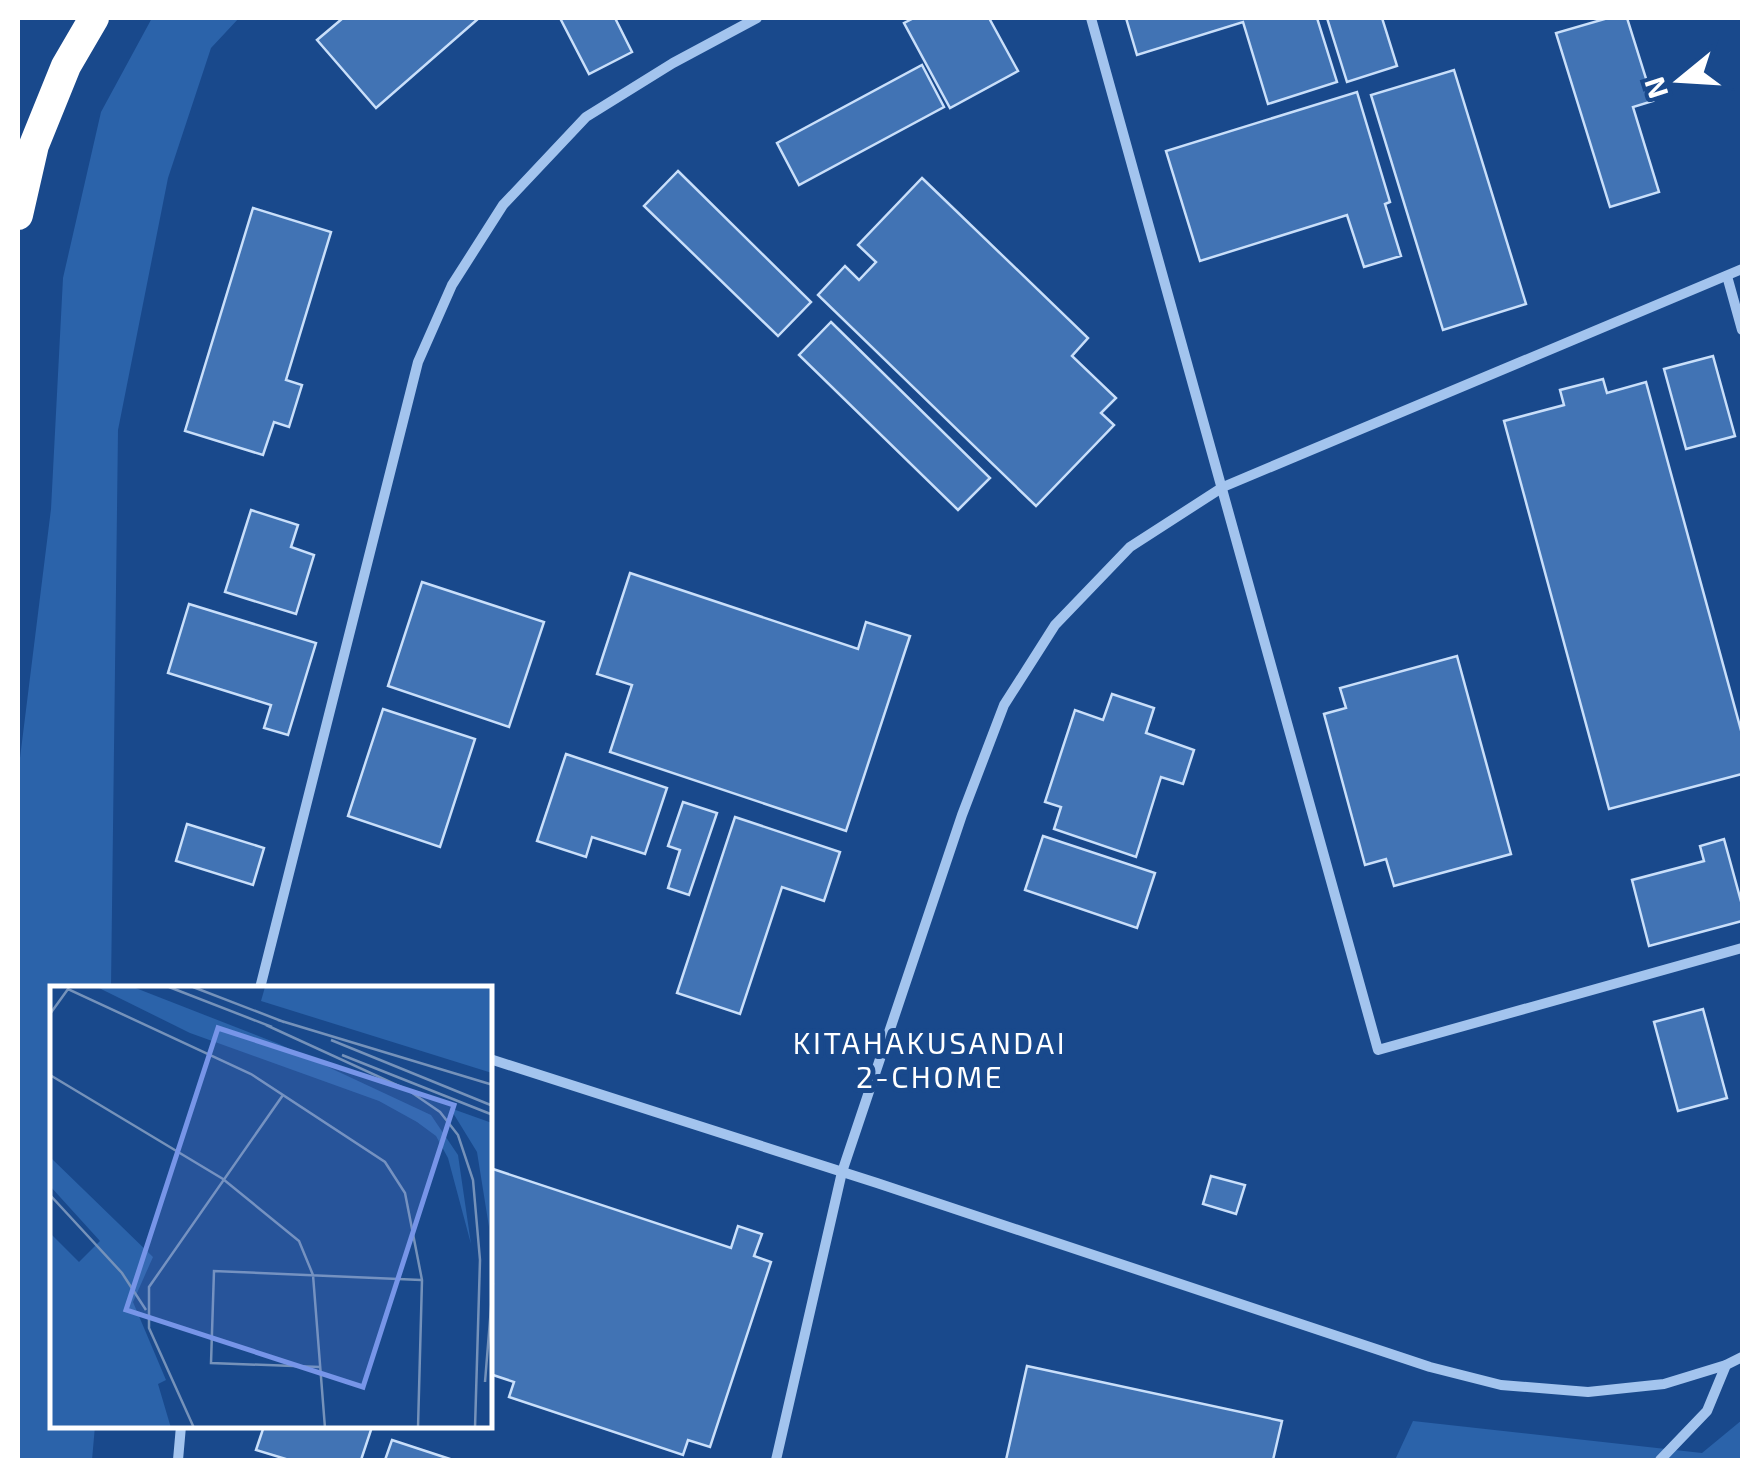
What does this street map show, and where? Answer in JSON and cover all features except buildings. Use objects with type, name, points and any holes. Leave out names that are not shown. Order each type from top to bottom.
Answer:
[{"type":"highway","points":[[18,216],[34,145],[66,66],[94,18]]},
{"type":"street","points":[[263,986],[418,362],[452,285],[503,204],[586,117],[673,63],[758,18]]},
{"type":"street","points":[[1091,18],[1378,1050],[1742,948]]},
{"type":"street","points":[[776,1460],[842,1172],[956,834],[1004,705],[1055,625],[1130,548],[1223,487],[1742,269]]},
{"type":"street","points":[[1727,276],[1742,330]]},
{"type":"street","points":[[492,1060],[1430,1367],[1501,1385],[1588,1392],[1664,1384],[1742,1357]]},
{"type":"street","points":[[1660,1460],[1707,1410],[1726,1364]]},
{"type":"street","points":[[178,1460],[181,1428]]},
{"type":"shaded area","points":[[152,18],[239,18],[211,48],[168,178],[118,430],[111,986],[50,986],[50,1428],[95,1428],[92,1460],[18,1460],[18,774],[51,509],[63,278],[101,112]]},
{"type":"shaded area","points":[[1742,1420],[1742,1460],[1395,1460],[1413,1421],[1702,1453]]},
{"type":"district","name":"KITAHAKUSANDAI 2-CHOME","points":[[930,1059]]}]
